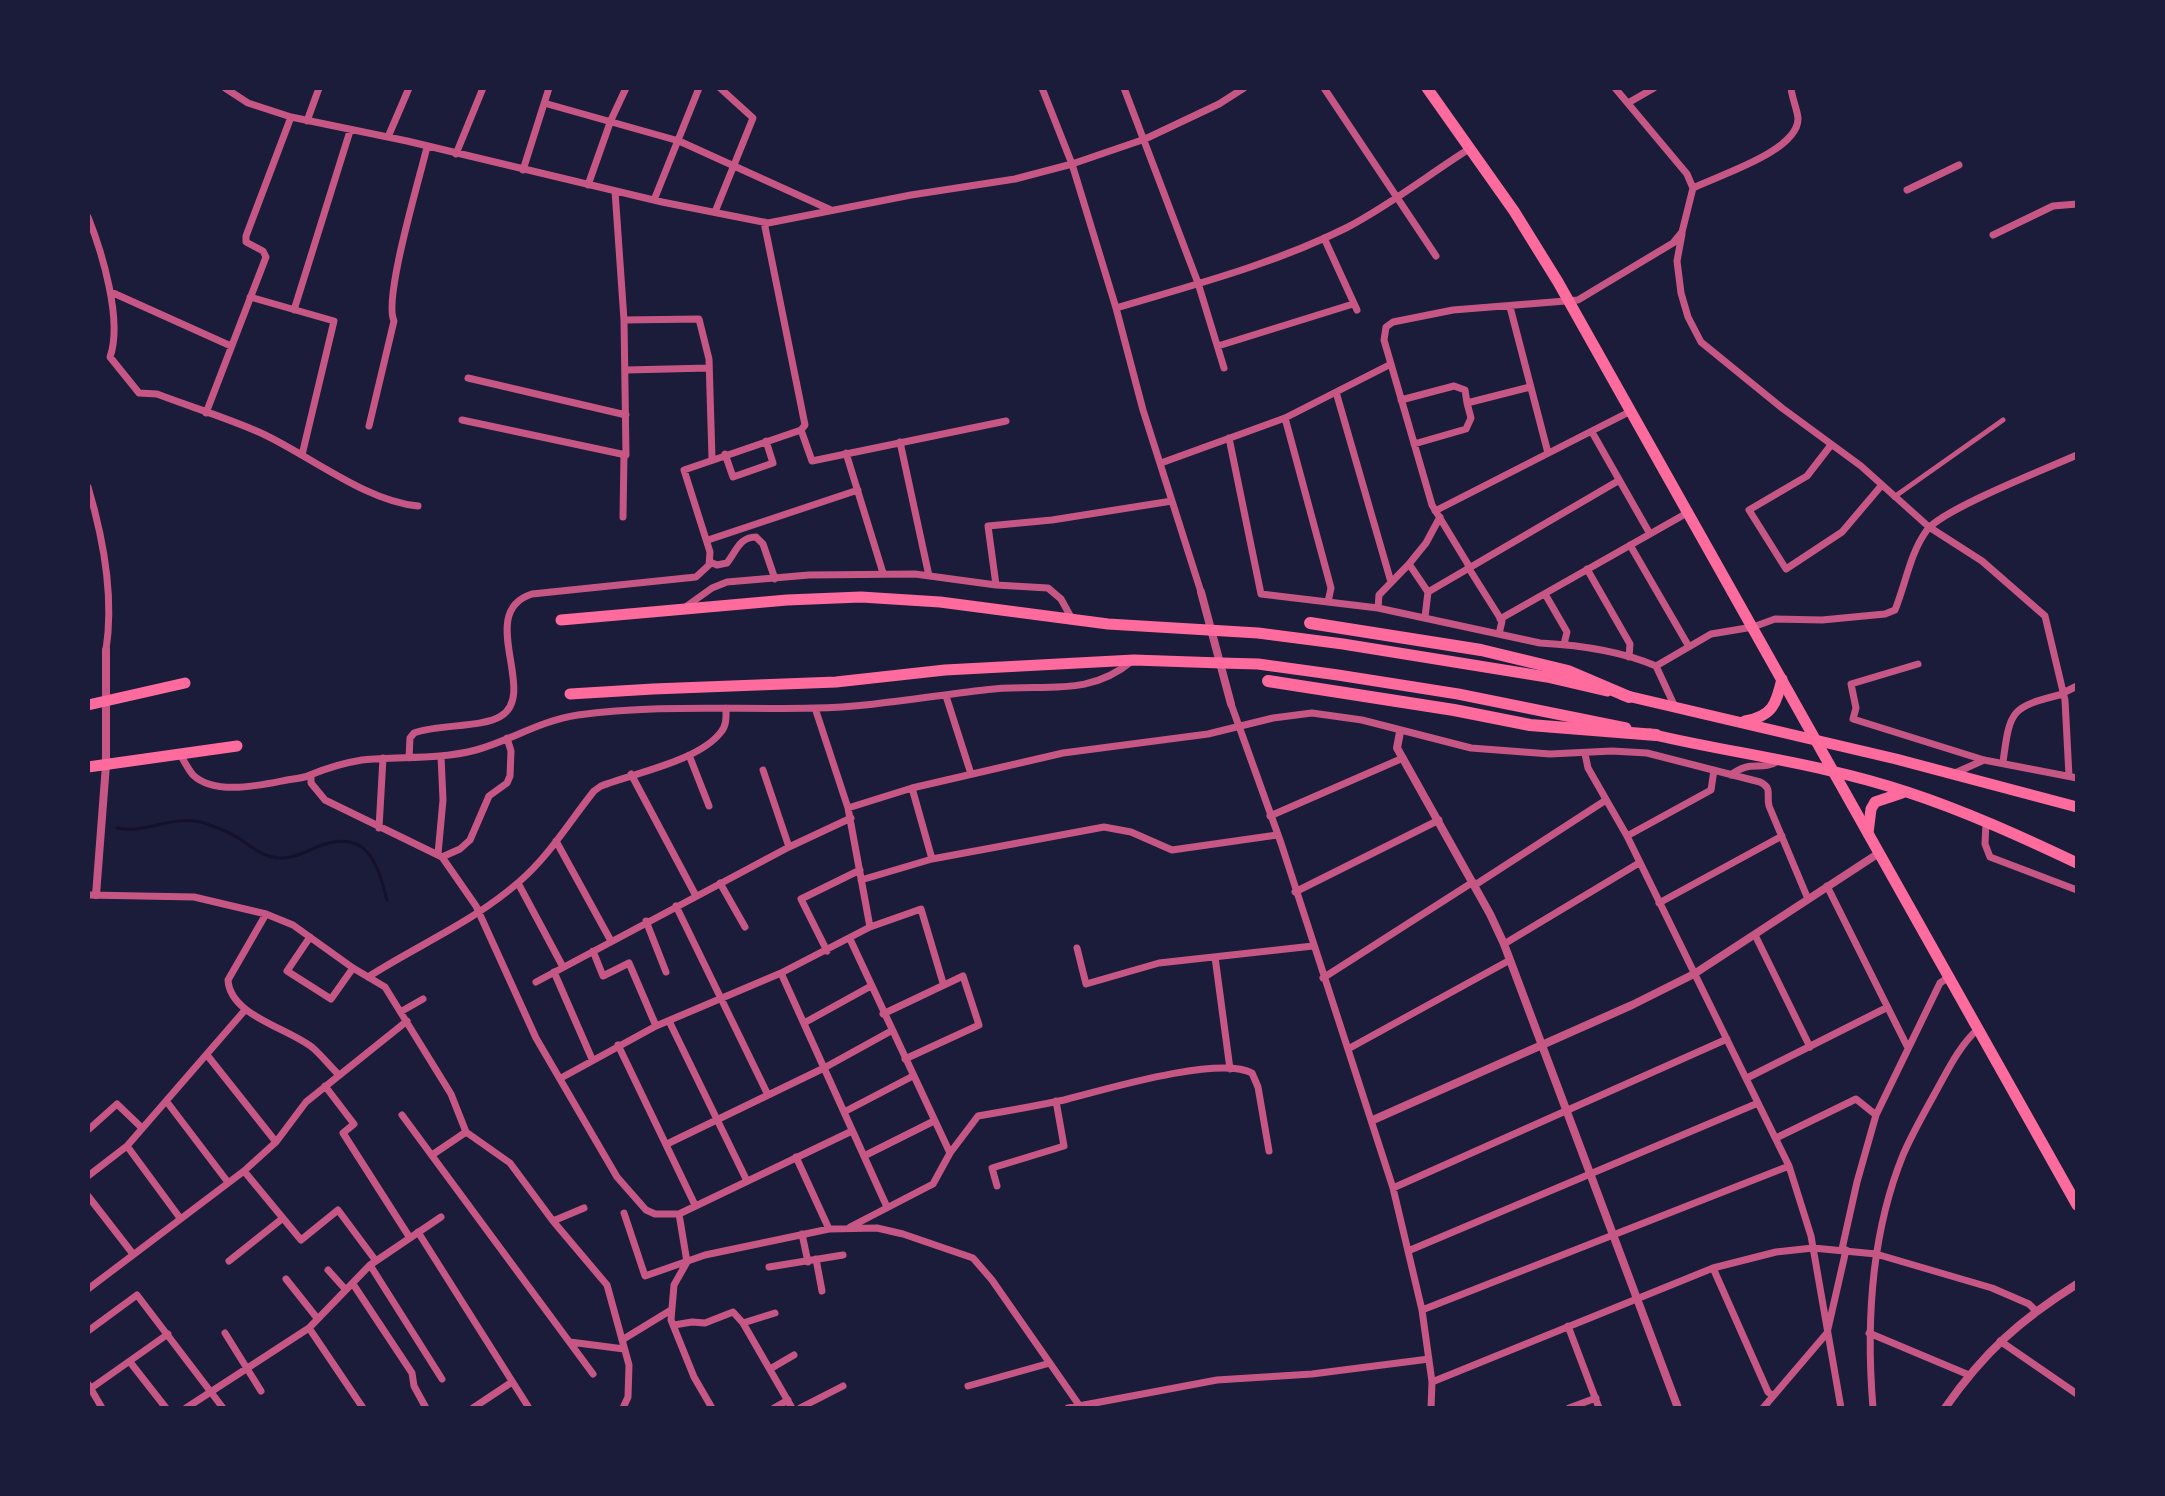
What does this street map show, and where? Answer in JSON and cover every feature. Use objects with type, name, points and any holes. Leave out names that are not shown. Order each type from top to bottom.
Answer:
[{"type":"highway","points":[[1310,623],[1481,650],[1568,671],[1629,697]]},
{"type":"highway","points":[[1268,681],[1440,707],[1530,725],[1656,735]]},
{"type":"main road","points":[[1427,88],[1535,243],[2077,1205]]},
{"type":"main road","points":[[561,620],[787,600],[861,597],[940,602],[1072,619],[1258,633],[1547,677],[1740,721],[2077,807]]},
{"type":"main road","points":[[570,694],[836,682],[945,670],[1134,660],[1258,664],[1443,692],[1834,772],[1907,792],[1986,822],[2077,863]]},
{"type":"main road","points":[[1740,721],[1757,719],[1774,707],[1782,679]]},
{"type":"main road","points":[[88,705],[185,683]]},
{"type":"main road","points":[[88,767],[237,746]]},
{"type":"main road","points":[[1868,833],[1875,802],[1907,792]]},
{"type":"street","points":[[225,88],[241,98],[307,121],[764,222],[1015,179],[1072,164],[1145,139],[1219,104],[1244,88]]},
{"type":"street","points":[[241,98],[247,88]]},
{"type":"street","points":[[307,121],[319,88]]},
{"type":"street","points":[[388,137],[409,88]]},
{"type":"street","points":[[456,154],[483,88]]},
{"type":"street","points":[[523,170],[549,88]]},
{"type":"street","points":[[588,185],[626,88]]},
{"type":"street","points":[[654,200],[699,88]]},
{"type":"street","points":[[715,212],[753,118],[720,88]]},
{"type":"street","points":[[1042,88],[1072,164],[1143,410],[1201,592],[1231,704],[1373,1120],[1422,1310],[1432,1382],[1431,1408]]},
{"type":"street","points":[[1124,88],[1198,283],[1224,368]]},
{"type":"street","points":[[1324,88],[1436,256]]},
{"type":"street","points":[[1615,88],[1687,174],[1693,188],[1677,261],[1688,317],[1701,342],[1861,466],[1929,527],[1982,561],[2045,616],[2063,694],[2073,777],[1984,760],[1853,719],[1856,708],[1851,684],[1918,664]]},
{"type":"street","points":[[1628,103],[1654,88]]},
{"type":"street","points":[[1693,188],[1786,143],[1794,134],[1798,119],[1791,88]]},
{"type":"street","points":[[544,103],[679,141],[833,211]]},
{"type":"street","points":[[206,413],[266,253],[248,244],[246,236],[291,117]]},
{"type":"street","points":[[294,310],[350,131]]},
{"type":"street","points":[[369,426],[394,321],[390,313],[395,284],[427,147]]},
{"type":"street","points":[[1116,308],[1198,283],[1324,238],[1398,197],[1469,149]]},
{"type":"street","points":[[1907,190],[1959,165]]},
{"type":"street","points":[[615,191],[626,370],[623,517]]},
{"type":"street","points":[[1993,235],[2053,206],[2077,204]]},
{"type":"street","points":[[88,217],[91,235],[111,292],[115,344],[110,357],[139,393],[157,394],[261,433],[380,496],[400,505],[418,506]]},
{"type":"street","points":[[409,758],[409,745],[414,733],[490,720],[502,716],[510,707],[513,693],[507,619],[516,601],[532,594],[688,579],[703,572],[710,562],[708,540],[684,470],[801,430],[805,425],[764,222]]},
{"type":"street","points":[[1499,634],[1500,619],[1438,514],[1401,400],[1384,333],[1386,327],[1393,322],[1453,310],[1578,300],[1673,243],[1682,232]]},
{"type":"street","points":[[1218,346],[1355,307],[1324,238]]},
{"type":"street","points":[[111,292],[231,346]]},
{"type":"street","points":[[250,297],[334,321],[302,455]]},
{"type":"street","points":[[1510,307],[1548,453]]},
{"type":"street","points":[[624,320],[699,319],[707,344],[712,458]]},
{"type":"street","points":[[1161,463],[1285,418],[1391,364]]},
{"type":"street","points":[[626,370],[709,368]]},
{"type":"street","points":[[468,378],[626,415]]},
{"type":"street","points":[[1401,400],[1454,386],[1465,390],[1471,418],[1466,429],[1414,444]]},
{"type":"street","points":[[1467,403],[1530,387]]},
{"type":"street","points":[[1336,392],[1391,582]]},
{"type":"street","points":[[1378,608],[1379,595],[1426,543],[1438,514],[1631,411]]},
{"type":"street","points":[[1285,418],[1331,588],[1328,602]]},
{"type":"street","points":[[462,420],[624,455]]},
{"type":"street","points":[[1894,497],[2003,420]]},
{"type":"street","points":[[801,430],[812,461],[1006,421]]},
{"type":"street","points":[[1592,432],[1650,534]]},
{"type":"street","points":[[1229,438],[1261,594],[1378,608],[1540,643],[1564,644],[1629,657],[1656,666],[1675,707]]},
{"type":"street","points":[[725,454],[733,477],[773,463],[766,441]]},
{"type":"street","points":[[900,442],[929,576]]},
{"type":"street","points":[[1831,445],[1807,476],[1749,510],[1786,569],[1842,532],[1881,486]]},
{"type":"street","points":[[846,453],[883,573]]},
{"type":"street","points":[[1656,666],[1711,634],[1753,627],[1775,619],[1822,620],[1885,614],[1895,610],[1917,546],[1929,527],[1940,518],[2077,455]]},
{"type":"street","points":[[1428,592],[1618,481]]},
{"type":"street","points":[[88,487],[107,571],[106,765],[92,895],[194,897],[266,914],[293,925],[385,987],[451,1094],[466,1132],[510,1163],[553,1221],[607,1285],[630,1379],[623,1408]]},
{"type":"street","points":[[708,540],[858,490]]},
{"type":"street","points":[[996,585],[988,526],[1052,520],[1172,501]]},
{"type":"street","points":[[1500,619],[1687,513]]},
{"type":"street","points":[[710,562],[717,565],[727,563],[741,542],[756,537],[763,544],[775,579]]},
{"type":"street","points":[[1630,545],[1688,645]]},
{"type":"street","points":[[1409,564],[1428,592],[1425,617]]},
{"type":"street","points":[[1587,569],[1630,644],[1629,657]]},
{"type":"street","points":[[682,610],[712,588],[727,582],[883,573],[1048,588],[1061,599],[1072,619]]},
{"type":"street","points":[[1545,594],[1567,632],[1564,644]]},
{"type":"street","points":[[180,754],[192,774],[200,780],[238,788],[311,775],[326,767],[383,758],[441,756],[476,750],[531,727],[579,715],[726,708],[815,708],[996,689],[1077,687],[1095,684],[1117,674],[1134,660]]},
{"type":"street","points":[[2003,762],[2007,726],[2016,711],[2027,703],[2063,694],[2077,686]]},
{"type":"street","points":[[946,696],[971,774]]},
{"type":"street","points":[[368,977],[411,949],[480,912],[518,883],[536,866],[594,791],[631,774],[689,755],[720,734],[726,721],[726,708]]},
{"type":"street","points":[[815,708],[851,818],[870,927]]},
{"type":"street","points":[[848,808],[912,788],[1091,748],[1239,728],[1273,718],[1312,713],[1349,717],[1471,748],[1585,754],[1612,751],[1647,753],[1767,785],[1769,806],[1808,899]]},
{"type":"street","points":[[1400,732],[1397,743],[1403,758],[1504,944],[1678,1408]]},
{"type":"street","points":[[440,855],[460,849],[470,840],[489,796],[507,783],[511,751],[507,738]]},
{"type":"street","points":[[1585,754],[1588,768],[1627,836],[1789,1166],[1813,1248],[1841,1408]]},
{"type":"street","points":[[689,755],[709,806]]},
{"type":"street","points":[[440,855],[443,800],[441,756]]},
{"type":"street","points":[[379,828],[383,758]]},
{"type":"street","points":[[1270,816],[1403,758]]},
{"type":"street","points":[[1731,775],[1741,766],[1771,766],[1780,760]]},
{"type":"street","points":[[1953,774],[1984,760]]},
{"type":"street","points":[[763,770],[789,847]]},
{"type":"street","points":[[1627,836],[1711,790],[1714,770]]},
{"type":"street","points":[[631,774],[696,896]]},
{"type":"street","points":[[311,775],[311,783],[325,800],[440,855],[480,912],[536,1038],[617,1177],[636,1202],[655,1214],[679,1214],[852,1131]]},
{"type":"street","points":[[912,788],[932,859]]},
{"type":"street","points":[[1323,978],[1606,800]]},
{"type":"street","points":[[536,982],[646,921],[851,818]]},
{"type":"street","points":[[1295,892],[1439,820]]},
{"type":"street","points":[[1986,822],[1985,844],[1990,857],[2077,890]]},
{"type":"street","points":[[861,880],[932,859],[1104,827],[1131,832],[1172,850],[1277,835]]},
{"type":"street","points":[[1659,903],[1782,836]]},
{"type":"street","points":[[556,841],[611,941]]},
{"type":"street","points":[[1373,1120],[1632,1005],[1694,974],[1879,853]]},
{"type":"street","points":[[1504,944],[1639,863]]},
{"type":"street","points":[[827,951],[801,899],[860,870]]},
{"type":"street","points":[[518,883],[563,967]]},
{"type":"street","points":[[720,883],[745,927]]},
{"type":"street","points":[[1827,886],[1907,1046]]},
{"type":"street","points":[[676,906],[768,1095]]},
{"type":"street","points":[[561,1078],[656,1026],[781,973],[870,927],[921,909],[943,983]]},
{"type":"street","points":[[266,914],[228,980],[229,987],[245,1010],[309,1045],[339,1075]]},
{"type":"street","points":[[646,921],[666,972]]},
{"type":"street","points":[[1755,935],[1810,1047]]},
{"type":"street","points":[[310,937],[287,971],[331,999],[353,968]]},
{"type":"street","points":[[850,939],[950,1153]]},
{"type":"street","points":[[1077,948],[1086,984],[1159,963],[1313,946]]},
{"type":"street","points":[[593,951],[603,976],[629,963],[656,1026]]},
{"type":"street","points":[[1215,957],[1230,1069]]},
{"type":"street","points":[[1348,1049],[1510,960]]},
{"type":"street","points":[[554,972],[592,1059]]},
{"type":"street","points":[[781,973],[887,1207]]},
{"type":"street","points":[[883,1014],[963,976],[979,1025],[905,1059]]},
{"type":"street","points":[[1763,1408],[1827,1333],[1857,1182],[1876,1115],[1940,983],[1949,977]]},
{"type":"street","points":[[804,1023],[871,986]]},
{"type":"street","points":[[402,1011],[423,999]]},
{"type":"street","points":[[1747,1078],[1886,1008]]},
{"type":"street","points":[[88,1176],[127,1146],[245,1010]]},
{"type":"street","points":[[88,1289],[244,1171],[276,1142],[306,1102],[407,1021]]},
{"type":"street","points":[[669,1021],[747,1181]]},
{"type":"street","points":[[1873,1408],[1869,1333],[1876,1254],[1905,1151],[1951,1063],[1978,1029]]},
{"type":"street","points":[[667,1144],[824,1068],[891,1031]]},
{"type":"street","points":[[1393,1188],[1727,1039]]},
{"type":"street","points":[[618,1045],[695,1205]]},
{"type":"street","points":[[207,1055],[276,1142]]},
{"type":"street","points":[[848,1228],[933,1184],[950,1153],[978,1116],[1179,1073],[1220,1067],[1247,1070],[1255,1079],[1269,1151]]},
{"type":"street","points":[[844,1112],[913,1076]]},
{"type":"street","points":[[325,1086],[354,1124],[343,1133],[410,1238]]},
{"type":"street","points":[[1776,1138],[1856,1099],[1876,1115]]},
{"type":"street","points":[[997,1186],[992,1168],[1064,1146],[1056,1101]]},
{"type":"street","points":[[167,1102],[227,1181]]},
{"type":"street","points":[[1408,1251],[1758,1103]]},
{"type":"street","points":[[88,1130],[117,1104],[142,1128]]},
{"type":"street","points":[[402,1115],[593,1374]]},
{"type":"street","points":[[864,1156],[934,1121]]},
{"type":"street","points":[[432,1155],[466,1132]]},
{"type":"street","points":[[127,1146],[180,1218]]},
{"type":"street","points":[[796,1157],[829,1229]]},
{"type":"street","points":[[1422,1310],[1789,1166]]},
{"type":"street","points":[[244,1171],[301,1240],[338,1210],[442,1379]]},
{"type":"street","points":[[88,1196],[133,1254]]},
{"type":"street","points":[[553,1221],[584,1208]]},
{"type":"street","points":[[624,1213],[645,1276],[705,1255],[829,1229],[877,1228],[973,1258],[992,1280],[1079,1406]]},
{"type":"street","points":[[679,1214],[687,1262],[674,1285],[671,1310],[694,1377],[712,1408]]},
{"type":"street","points":[[186,1408],[309,1328],[373,1263],[441,1217]]},
{"type":"street","points":[[229,1261],[283,1218]]},
{"type":"street","points":[[418,1232],[529,1408]]},
{"type":"street","points":[[802,1234],[822,1291]]},
{"type":"street","points":[[1432,1382],[1713,1268],[1757,1255],[1813,1248],[1876,1254],[1992,1288],[2029,1304],[2035,1310]]},
{"type":"street","points":[[769,1267],[843,1255]]},
{"type":"street","points":[[1713,1268],[1768,1392],[1773,1396]]},
{"type":"street","points":[[328,1270],[346,1290]]},
{"type":"street","points":[[286,1279],[317,1318]]},
{"type":"street","points":[[353,1284],[412,1373],[414,1386],[426,1408]]},
{"type":"street","points":[[1945,1408],[2000,1341],[2035,1310],[2077,1284]]},
{"type":"street","points":[[88,1331],[137,1295],[223,1408]]},
{"type":"street","points":[[570,1342],[623,1345],[671,1310]]},
{"type":"street","points":[[674,1325],[705,1323],[733,1312],[743,1323],[792,1408]]},
{"type":"street","points":[[743,1323],[775,1313]]},
{"type":"street","points":[[1568,1326],[1599,1408]]},
{"type":"street","points":[[309,1328],[363,1408]]},
{"type":"street","points":[[225,1333],[261,1391]]},
{"type":"street","points":[[1869,1333],[1969,1375]]},
{"type":"street","points":[[102,1408],[89,1386],[130,1362],[168,1334]]},
{"type":"street","points":[[2000,1341],[2077,1394]]},
{"type":"street","points":[[770,1369],[794,1355]]},
{"type":"street","points":[[1068,1408],[1217,1380],[1312,1374],[1429,1359]]},
{"type":"street","points":[[130,1362],[166,1408]]},
{"type":"street","points":[[968,1386],[1050,1363]]},
{"type":"street","points":[[473,1408],[512,1382]]},
{"type":"street","points":[[800,1408],[843,1386]]},
{"type":"street","points":[[1569,1408],[1596,1398]]},
{"type":"street","points":[[774,1408],[788,1400]]},
{"type":"waterway","points":[[117,828],[138,829],[190,820],[201,822],[231,834],[261,853],[279,858],[335,842],[348,842],[359,845],[374,861],[387,900]]}]
